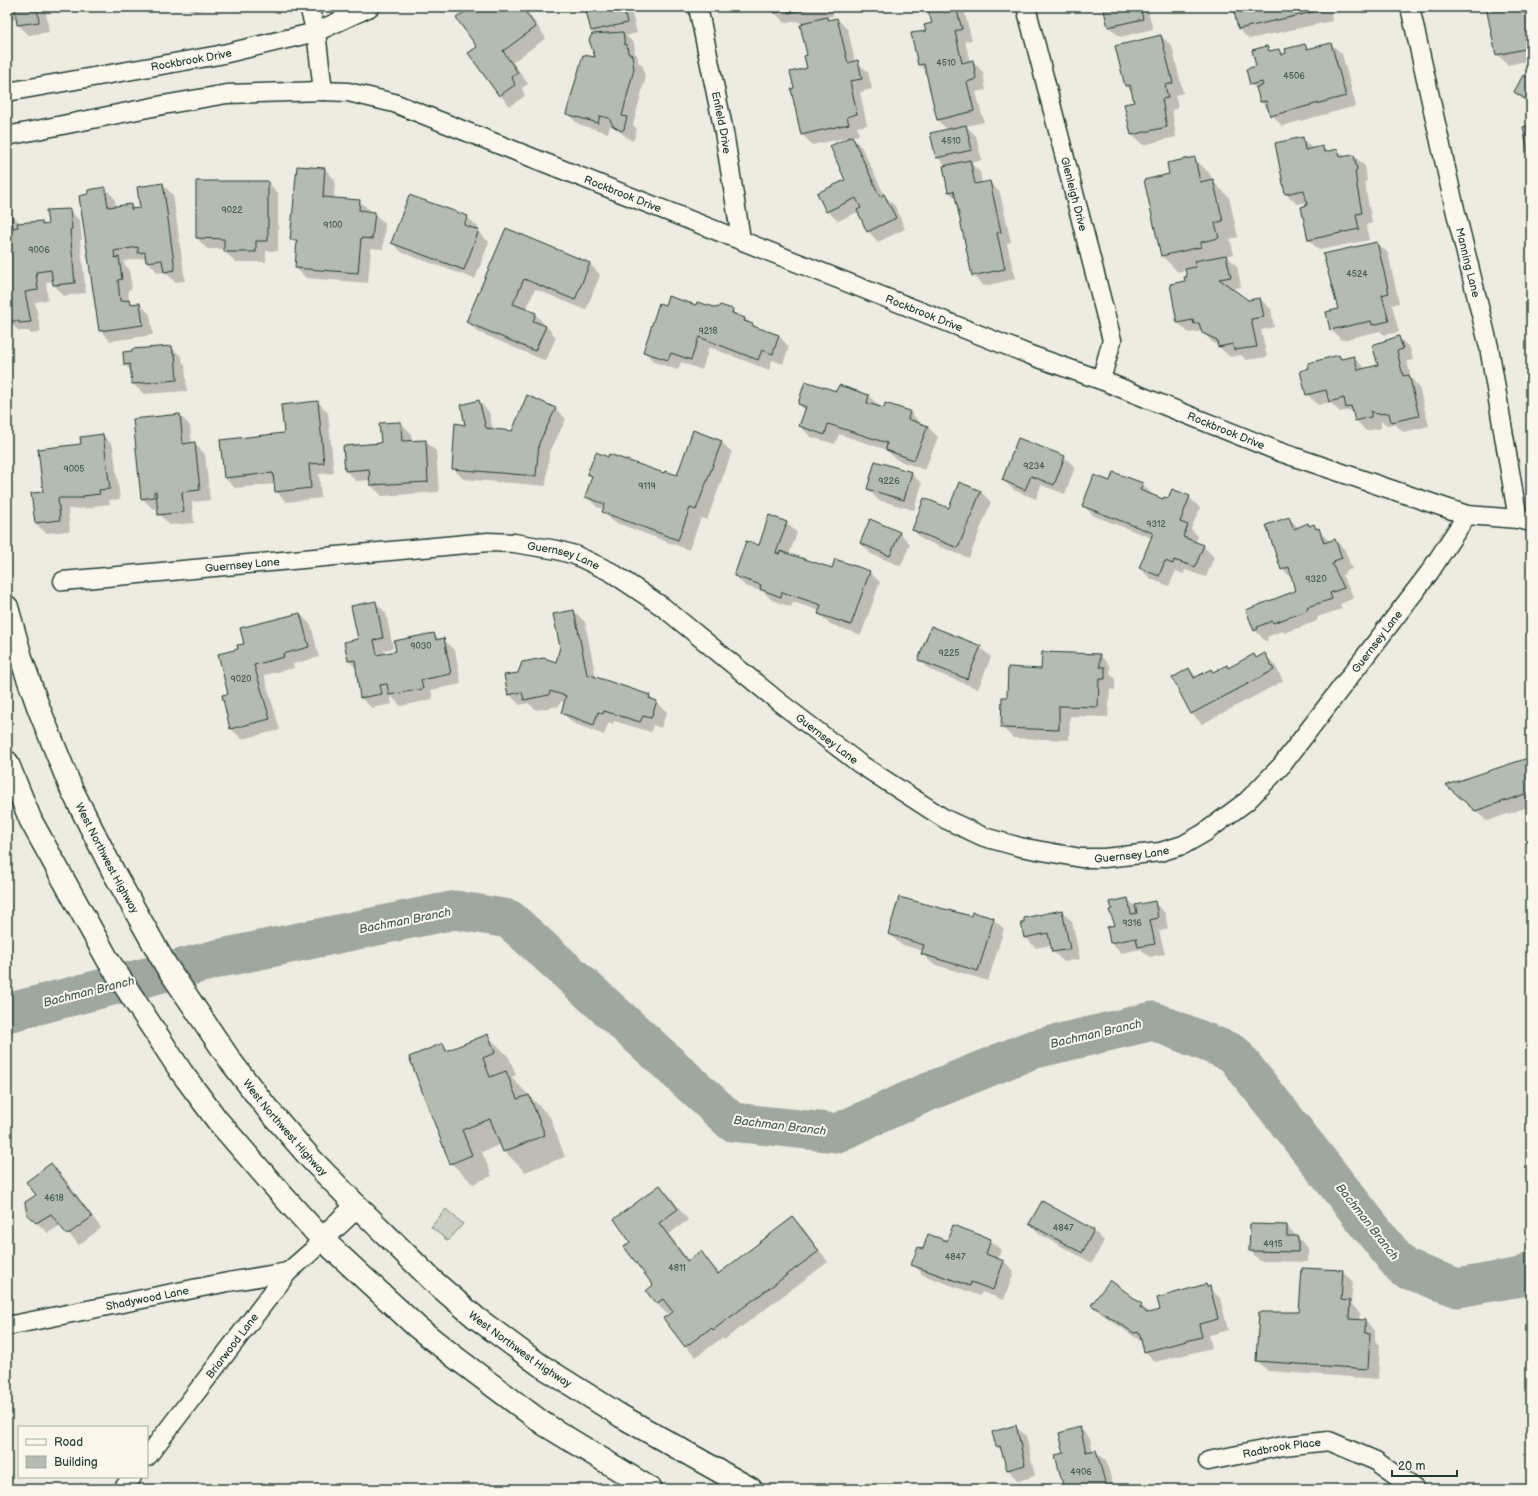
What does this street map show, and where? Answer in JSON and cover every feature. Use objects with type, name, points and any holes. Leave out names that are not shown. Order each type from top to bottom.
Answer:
[{"type":"main road","name":"West Northwest Highway","points":[[7,607],[22,660],[39,709],[71,788],[113,871],[165,964],[232,1063],[266,1107],[307,1154],[357,1206],[438,1285],[475,1317],[540,1364],[621,1416],[751,1489]]},
{"type":"main road","points":[[7,762],[31,821],[108,960],[182,1073],[217,1120],[281,1194],[322,1239],[417,1327],[544,1424],[652,1489]]},
{"type":"main road","points":[[322,1239],[357,1206]]},
{"type":"street","points":[[309,7],[316,32],[323,91]]},
{"type":"street","name":"Rockbrook Drive","points":[[7,92],[219,55],[316,32],[370,7]]},
{"type":"street","name":"Enfield Drive","points":[[698,7],[724,132],[741,239]]},
{"type":"street","name":"Glenleigh Drive","points":[[1026,7],[1112,340],[1101,380]]},
{"type":"street","name":"Manning Lane","points":[[1410,7],[1455,209],[1489,347],[1524,520]]},
{"type":"street","name":"Rockbrook Drive","points":[[7,136],[227,94],[323,91],[348,92],[394,103],[741,239],[1033,356],[1101,380],[1280,452],[1467,515],[1524,520]]},
{"type":"street","name":"Guernsey Lane","points":[[63,581],[488,542],[514,543],[557,550],[575,555],[611,572],[663,607],[779,702],[854,759],[945,819],[984,837],[1020,847],[1081,858],[1104,858],[1160,852],[1183,845],[1204,833],[1247,801],[1282,765],[1429,573],[1467,515]]},
{"type":"street","name":"Briarwood Lane","points":[[148,1456],[288,1272],[312,1251],[322,1239]]},
{"type":"street","name":"Shadywood Lane","points":[[7,1326],[228,1282],[288,1272]]},
{"type":"street","name":"Radbrook Place","points":[[1208,1461],[1283,1446],[1329,1441],[1376,1461],[1415,1489]]},
{"type":"street","points":[[123,1489],[131,1478]]},
{"type":"shaded area","points":[[446,1209],[463,1224],[448,1241],[431,1227]]},
{"type":"building","points":[[7,7],[37,7],[39,22],[17,25],[15,8],[7,9]]},
{"type":"building","points":[[472,7],[522,7],[536,27],[503,51],[518,73],[512,77],[515,85],[499,96],[468,53],[477,47],[456,18]]},
{"type":"building","points":[[585,7],[623,7],[627,23],[591,31]]},
{"type":"building","points":[[773,7],[816,7],[788,13],[788,10],[774,13]]},
{"type":"building","points":[[927,7],[956,7],[962,29],[955,31],[962,63],[973,60],[976,79],[967,82],[974,111],[937,120],[924,64],[918,65],[911,33],[926,31],[924,25],[932,23]]},
{"type":"building","points":[[1103,7],[1140,7],[1143,19],[1108,27]]},
{"type":"building","points":[[1233,7],[1322,7],[1322,10],[1238,29]]},
{"type":"building","points":[[1486,7],[1531,7],[1531,51],[1526,52],[1525,49],[1496,55]]},
{"type":"building","points":[[827,17],[828,20],[837,18],[848,63],[858,60],[862,79],[850,81],[857,114],[847,117],[849,124],[801,135],[791,89],[794,88],[790,72],[807,68],[804,56],[807,55],[800,25],[803,25],[802,23]]},
{"type":"building","points":[[623,32],[628,53],[632,55],[634,69],[622,116],[627,117],[624,129],[621,131],[613,126],[609,118],[600,116],[598,123],[566,114],[583,55],[595,57],[589,40],[592,34]]},
{"type":"building","points":[[1161,35],[1173,83],[1165,85],[1168,98],[1162,99],[1167,127],[1131,135],[1124,104],[1134,102],[1130,85],[1125,86],[1115,46]]},
{"type":"building","points":[[1331,43],[1346,96],[1270,116],[1266,101],[1260,102],[1256,87],[1263,85],[1262,82],[1250,85],[1246,69],[1256,66],[1252,50],[1267,46],[1269,51],[1279,49],[1281,55],[1286,53],[1285,49],[1305,44],[1307,49]]},
{"type":"building","points":[[1523,75],[1531,80],[1531,116],[1527,100],[1514,92]]},
{"type":"building","points":[[966,125],[972,150],[936,158],[930,133]]},
{"type":"building","points":[[1531,125],[1531,152],[1528,153],[1523,127]]},
{"type":"building","points":[[852,136],[880,197],[884,194],[896,218],[867,232],[857,210],[861,208],[856,198],[826,212],[817,193],[845,180],[830,146]]},
{"type":"building","points":[[1303,137],[1305,150],[1323,146],[1324,152],[1338,149],[1340,157],[1354,155],[1357,170],[1355,171],[1357,186],[1362,213],[1356,214],[1359,229],[1308,240],[1301,207],[1307,205],[1304,190],[1285,194],[1275,143]]},
{"type":"building","points":[[1195,157],[1200,182],[1213,179],[1223,221],[1215,223],[1219,238],[1201,242],[1201,247],[1161,256],[1144,180],[1169,174],[1167,163]]},
{"type":"building","points":[[970,160],[975,184],[990,181],[1001,232],[997,233],[1005,269],[972,276],[954,191],[948,192],[943,166]]},
{"type":"building","points":[[297,166],[325,168],[323,197],[360,200],[359,210],[375,212],[372,239],[361,238],[358,273],[295,268],[297,240],[290,240]]},
{"type":"building","points":[[196,181],[268,181],[268,241],[256,241],[256,252],[224,252],[224,239],[196,238]]},
{"type":"building","points":[[163,183],[175,270],[164,272],[162,260],[146,262],[145,252],[138,253],[138,247],[114,251],[115,258],[119,257],[122,279],[118,280],[120,301],[129,300],[130,304],[140,303],[143,325],[99,331],[79,196],[88,194],[88,190],[105,187],[108,207],[131,204],[131,209],[140,208],[137,187]]},
{"type":"building","points":[[409,195],[468,216],[464,225],[479,230],[464,270],[391,243]]},
{"type":"building","points":[[70,209],[72,229],[70,230],[75,283],[53,285],[51,270],[36,272],[38,290],[25,292],[31,322],[19,323],[19,321],[8,321],[7,211],[11,211],[13,228],[18,227],[17,223],[42,221],[42,225],[48,224],[46,210]]},
{"type":"building","points":[[506,228],[590,263],[575,300],[524,279],[513,304],[536,313],[533,321],[546,326],[535,351],[466,322]]},
{"type":"building","points":[[1377,242],[1389,293],[1382,295],[1389,321],[1372,325],[1371,321],[1330,330],[1326,312],[1338,309],[1323,254]]},
{"type":"building","points":[[1226,255],[1231,277],[1219,279],[1248,300],[1260,298],[1264,317],[1251,319],[1257,347],[1234,350],[1233,344],[1218,347],[1217,340],[1202,333],[1199,323],[1194,324],[1193,320],[1177,323],[1170,284],[1185,281],[1184,277],[1187,277],[1185,269],[1196,267],[1194,261]]},
{"type":"building","points":[[668,296],[696,305],[697,302],[718,308],[720,305],[733,309],[732,313],[745,318],[744,321],[753,324],[753,326],[779,335],[773,354],[762,350],[758,360],[699,337],[691,360],[671,353],[668,360],[643,352],[659,303],[665,305]]},
{"type":"building","points":[[1399,336],[1403,349],[1397,351],[1403,376],[1409,375],[1419,416],[1391,422],[1389,413],[1376,414],[1371,411],[1371,417],[1355,421],[1351,406],[1346,408],[1344,398],[1329,402],[1326,390],[1306,395],[1300,371],[1309,368],[1308,363],[1339,355],[1341,359],[1354,356],[1358,370],[1378,365],[1372,345]]},
{"type":"building","points":[[172,346],[173,354],[175,354],[177,380],[132,384],[130,364],[124,365],[123,352],[132,351],[132,349]]},
{"type":"building","points":[[805,381],[836,391],[839,385],[869,395],[867,403],[884,408],[885,403],[910,411],[908,419],[928,426],[914,460],[886,450],[887,443],[828,424],[825,435],[799,426],[806,407],[798,404]]},
{"type":"building","points":[[527,395],[556,408],[539,443],[536,476],[452,469],[455,423],[465,425],[461,405],[479,400],[486,428],[512,431]]},
{"type":"building","points":[[318,401],[324,463],[309,464],[311,488],[275,492],[273,473],[224,478],[220,440],[284,433],[281,405]]},
{"type":"building","points":[[180,414],[183,444],[195,442],[200,490],[182,492],[184,512],[158,515],[156,491],[154,492],[154,497],[141,499],[133,419]]},
{"type":"building","points":[[401,422],[402,441],[426,440],[428,482],[370,485],[369,469],[345,471],[343,446],[381,443],[379,423]]},
{"type":"building","points":[[693,430],[722,441],[696,510],[690,508],[678,540],[602,512],[605,504],[585,497],[592,476],[587,474],[596,452],[608,457],[609,454],[664,473],[665,471],[677,475]]},
{"type":"building","points":[[103,434],[110,489],[99,490],[100,494],[83,496],[83,498],[58,498],[60,520],[35,523],[31,493],[43,492],[38,449],[81,444],[80,437]]},
{"type":"building","points":[[1018,438],[1065,456],[1054,485],[1031,476],[1025,490],[1002,480]]},
{"type":"building","points":[[875,461],[912,472],[904,500],[867,489]]},
{"type":"building","points":[[1113,472],[1143,483],[1140,490],[1163,499],[1164,497],[1168,498],[1172,489],[1190,496],[1180,522],[1188,525],[1183,537],[1204,545],[1195,567],[1174,560],[1173,564],[1165,561],[1159,576],[1139,568],[1153,533],[1082,506],[1094,475],[1110,481]]},
{"type":"building","points":[[959,482],[981,491],[958,548],[912,530],[924,498],[949,508]]},
{"type":"building","points":[[769,515],[787,522],[776,553],[780,554],[780,551],[832,568],[835,559],[870,571],[851,625],[818,614],[821,605],[782,592],[781,597],[760,589],[761,585],[734,576],[746,541],[759,545]]},
{"type":"building","points":[[1289,517],[1294,529],[1308,523],[1309,526],[1314,524],[1316,529],[1319,528],[1324,543],[1335,539],[1342,558],[1334,561],[1335,563],[1332,564],[1344,588],[1330,593],[1332,599],[1307,607],[1308,609],[1304,612],[1257,627],[1258,629],[1254,631],[1246,610],[1295,591],[1289,567],[1281,570],[1266,525]]},
{"type":"building","points":[[870,519],[900,532],[890,556],[860,543]]},
{"type":"building","points":[[376,601],[383,638],[374,640],[377,655],[396,651],[394,641],[434,633],[436,640],[444,638],[451,674],[421,680],[423,689],[389,695],[387,684],[380,685],[382,694],[360,698],[355,660],[348,661],[344,642],[358,639],[351,606]]},
{"type":"building","points":[[574,610],[587,674],[650,695],[649,698],[657,701],[651,718],[643,716],[640,722],[604,711],[603,714],[598,712],[594,725],[561,713],[566,696],[550,691],[549,695],[524,700],[522,692],[508,695],[504,675],[518,673],[522,662],[544,658],[556,662],[560,647],[553,614]]},
{"type":"building","points":[[300,613],[309,647],[283,654],[284,657],[254,665],[270,719],[230,729],[222,695],[228,694],[218,654],[238,649],[237,645],[244,644],[240,628]]},
{"type":"building","points":[[931,626],[981,646],[967,679],[918,660]]},
{"type":"building","points":[[1042,652],[1100,654],[1100,667],[1105,667],[1105,679],[1099,679],[1098,707],[1059,706],[1059,730],[1001,728],[1002,697],[1007,697],[1008,667],[1041,669]]},
{"type":"building","points":[[1265,653],[1274,670],[1191,714],[1172,678],[1189,668],[1194,678],[1211,669],[1213,672],[1227,665],[1228,668],[1254,654],[1256,658]]},
{"type":"building","points":[[1531,757],[1531,792],[1475,811],[1446,785]]},
{"type":"building","points":[[899,897],[971,916],[972,912],[994,918],[978,971],[921,954],[924,945],[888,934]]},
{"type":"building","points":[[1128,898],[1131,914],[1137,913],[1135,905],[1155,901],[1158,918],[1150,920],[1155,944],[1138,947],[1136,938],[1110,943],[1107,927],[1115,925],[1109,910],[1112,909],[1110,902]]},
{"type":"building","points":[[1062,910],[1070,949],[1052,952],[1048,933],[1024,938],[1021,922],[1024,922],[1024,918]]},
{"type":"building","points":[[488,1034],[495,1053],[483,1058],[490,1077],[506,1071],[517,1099],[529,1095],[545,1135],[503,1152],[490,1119],[462,1130],[472,1155],[450,1164],[409,1057],[443,1043],[446,1051]]},
{"type":"building","points":[[51,1163],[92,1217],[67,1235],[51,1214],[36,1223],[27,1215],[25,1202],[36,1195],[26,1182]]},
{"type":"building","points":[[660,1185],[678,1209],[659,1223],[687,1261],[701,1251],[718,1274],[793,1217],[819,1251],[713,1330],[711,1328],[685,1347],[663,1318],[673,1312],[663,1299],[656,1304],[646,1291],[653,1285],[624,1247],[630,1242],[614,1219]]},
{"type":"building","points":[[1042,1201],[1094,1230],[1082,1253],[1029,1224]]},
{"type":"building","points":[[1250,1224],[1287,1225],[1287,1236],[1298,1236],[1298,1252],[1249,1251]]},
{"type":"building","points":[[953,1225],[991,1239],[986,1254],[1004,1261],[993,1290],[971,1282],[970,1286],[911,1265],[918,1247],[923,1249],[928,1234],[947,1241]]},
{"type":"building","points":[[1302,1268],[1343,1270],[1341,1300],[1350,1301],[1349,1319],[1365,1320],[1365,1333],[1370,1334],[1368,1369],[1256,1361],[1259,1312],[1299,1312]]},
{"type":"building","points":[[1110,1280],[1142,1304],[1140,1307],[1147,1313],[1160,1310],[1157,1298],[1206,1284],[1207,1287],[1210,1286],[1218,1319],[1199,1324],[1202,1337],[1144,1352],[1139,1332],[1134,1333],[1091,1305]]},
{"type":"building","points":[[1016,1425],[1025,1465],[1007,1470],[1000,1446],[996,1447],[992,1432]]},
{"type":"building","points":[[1080,1427],[1086,1452],[1096,1450],[1107,1489],[1064,1489],[1055,1455],[1064,1453],[1059,1433]]},
{"type":"waterway","name":"Bachman Branch","points":[[7,1013],[221,958],[455,910],[509,919],[732,1122],[837,1133],[923,1094],[1031,1050],[1153,1021],[1233,1053],[1403,1268],[1458,1288],[1526,1276],[1531,1271]]}]
